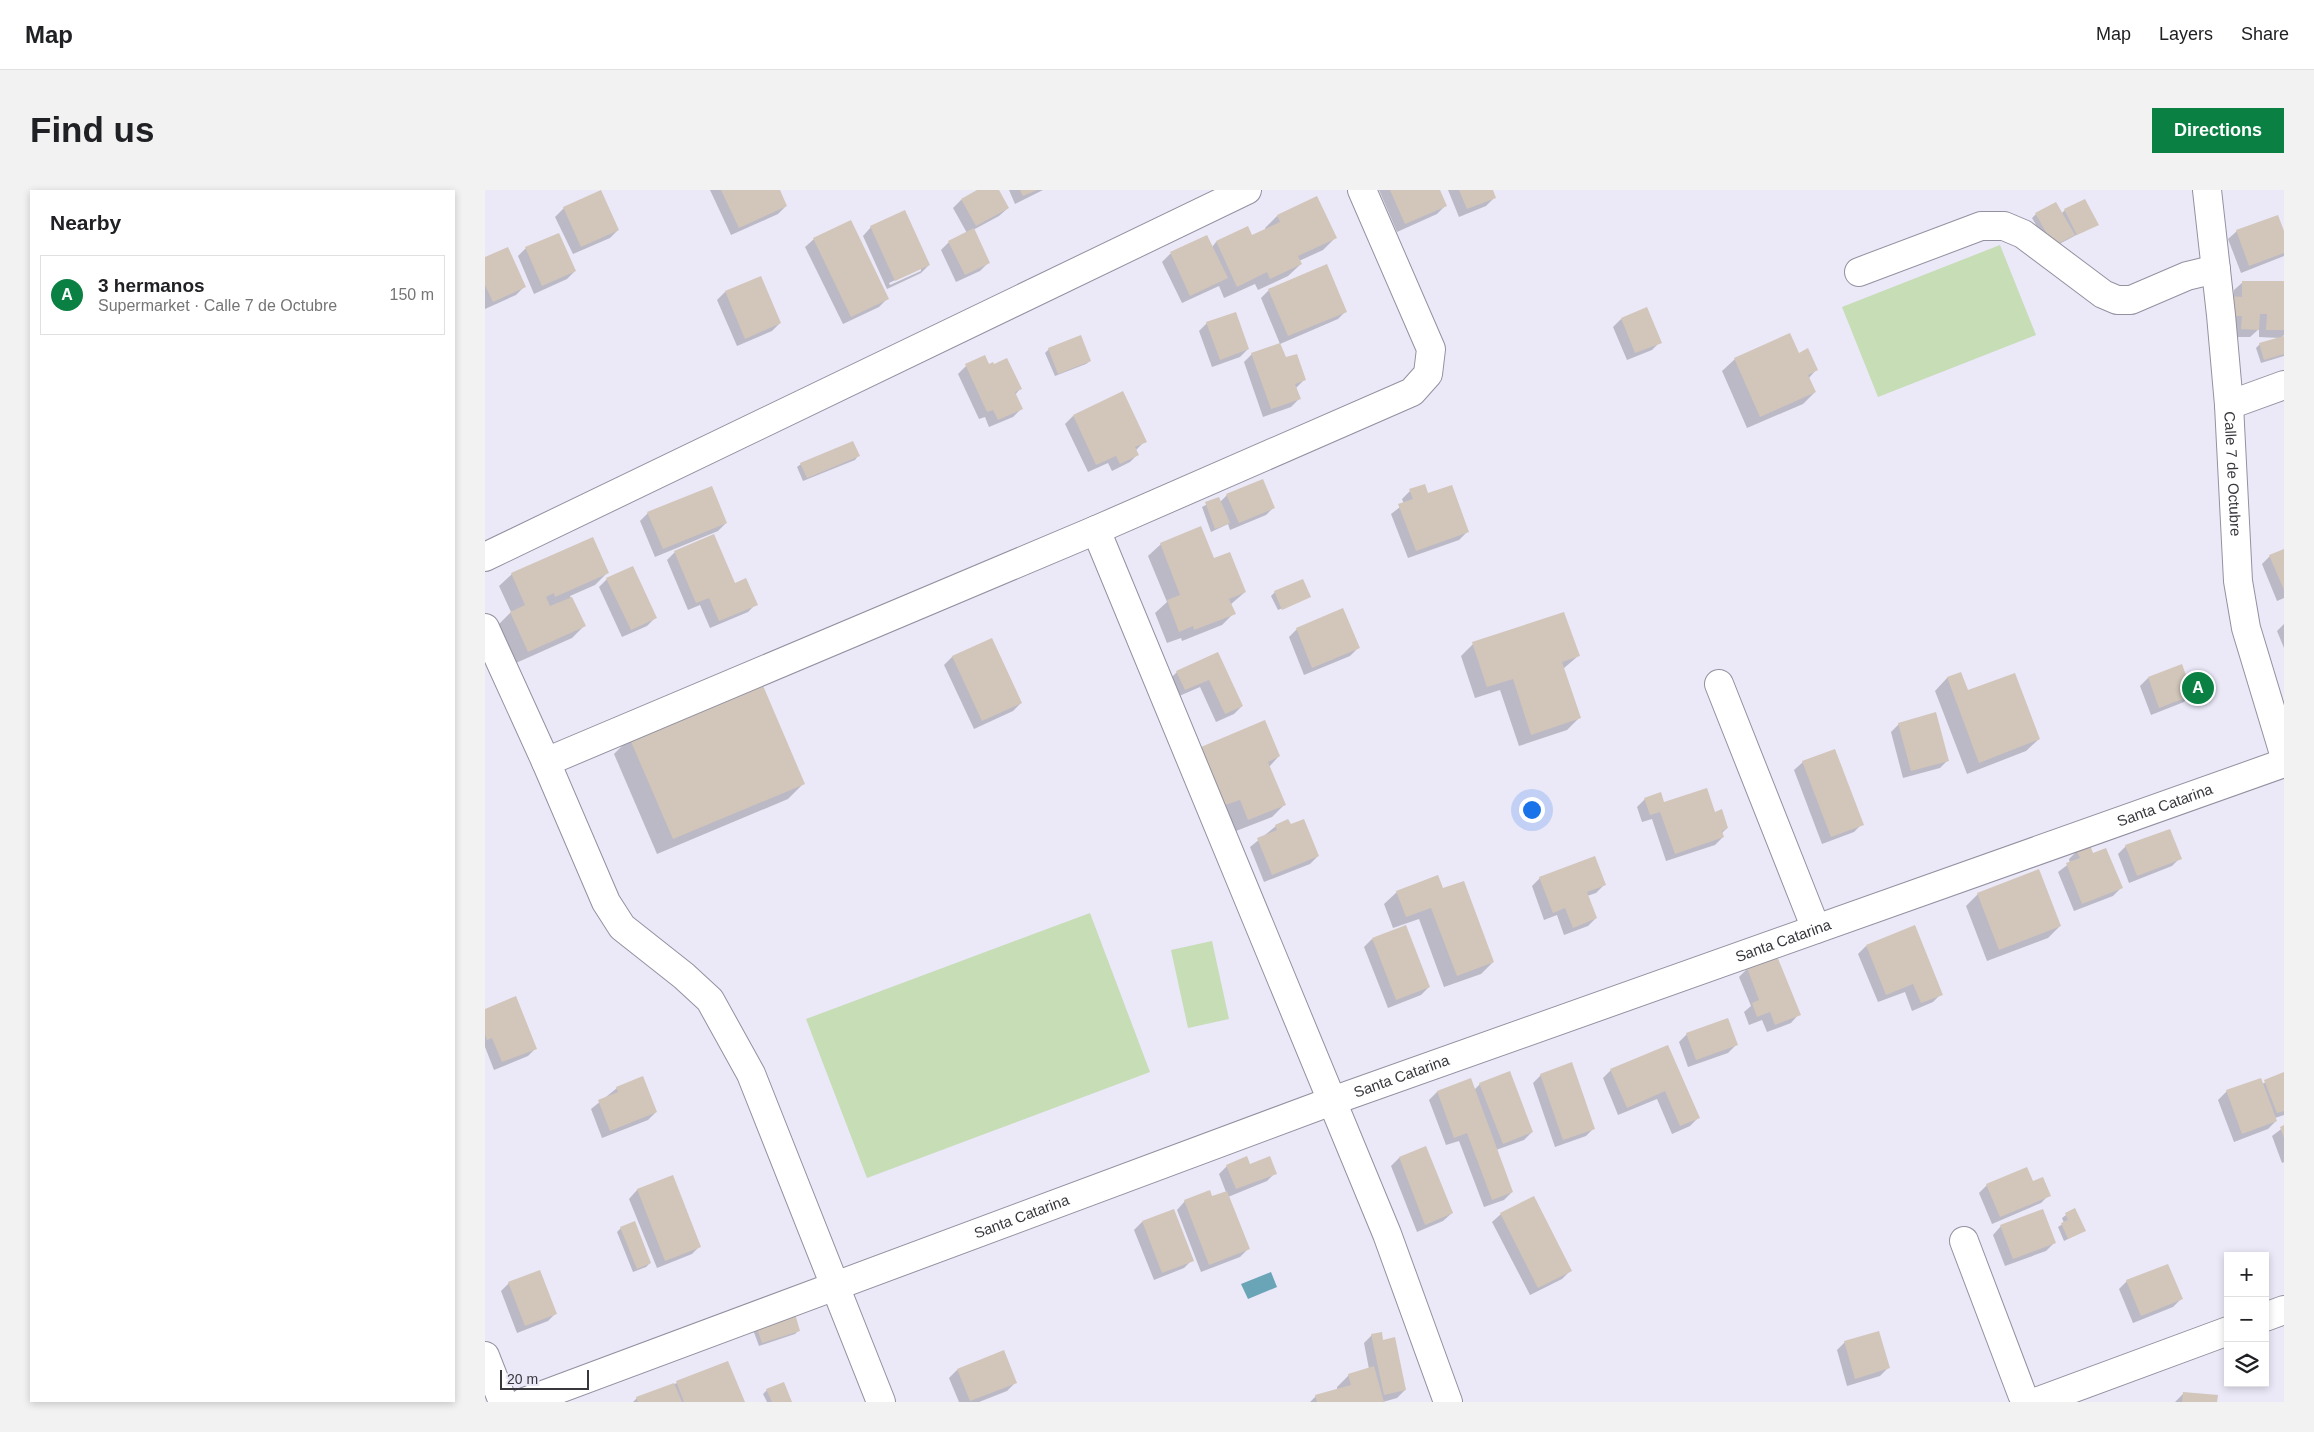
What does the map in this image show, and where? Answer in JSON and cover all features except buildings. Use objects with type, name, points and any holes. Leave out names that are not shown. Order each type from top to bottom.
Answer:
[{"type":"street","points":[[485,556],[1247,190]]},
{"type":"street","points":[[546,762],[1095,530],[1412,392],[1428,374],[1431,348],[1362,190]]},
{"type":"street","name":"Calle 7 de Octubre","points":[[2207,190],[2229,405],[2238,581],[2246,628],[2284,754]]},
{"type":"street","points":[[1859,272],[1981,226],[2005,226],[2023,234],[2103,294],[2117,300],[2131,300],[2187,276],[2216,268]]},
{"type":"street","points":[[2229,405],[2284,385]]},
{"type":"street","points":[[1095,530],[1387,1234],[1449,1402]]},
{"type":"street","points":[[485,628],[546,762],[605,902],[622,927],[684,976],[710,1000],[730,1033],[751,1074],[881,1402]]},
{"type":"street","points":[[1719,684],[1816,929]]},
{"type":"street","name":"Santa Catarina","points":[[524,1402],[1332,1101],[2284,763]]},
{"type":"street","points":[[1964,1242],[2025,1400],[2035,1402],[2224,1332]]},
{"type":"street","points":[[2269,1316],[2284,1310]]},
{"type":"street","points":[[485,1356],[503,1402]]},
{"type":"green space","points":[[2000,245],[2036,335],[1878,397],[1842,307]]},
{"type":"green space","points":[[1090,913],[1150,1072],[867,1178],[806,1019]]},
{"type":"green space","points":[[1212,941],[1229,1019],[1188,1028],[1171,950]]},
{"type":"water","points":[[1271,1272],[1277,1287],[1248,1299],[1241,1284]]},
{"type":"place","name":"3 hermanos","points":[[2198,688]]}]
